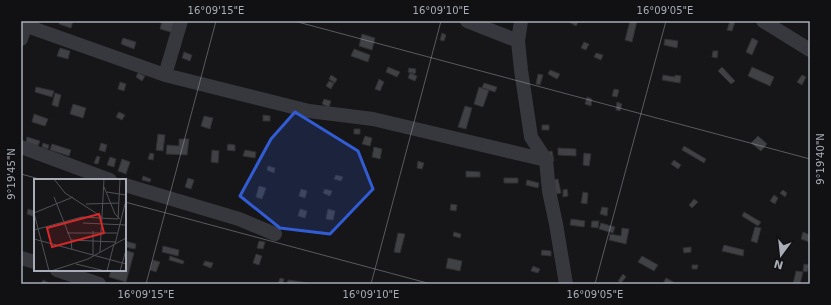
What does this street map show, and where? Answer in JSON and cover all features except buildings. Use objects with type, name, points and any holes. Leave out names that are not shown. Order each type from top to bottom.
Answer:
[{"type":"street","points":[[165,76],[181,21]]},
{"type":"street","points":[[467,21],[518,41]]},
{"type":"street","points":[[521,21],[518,41],[531,137],[546,160],[549,191],[566,284]]},
{"type":"street","points":[[763,21],[810,50]]},
{"type":"street","points":[[24,28],[165,76],[309,111],[373,119],[546,160]]},
{"type":"street","points":[[21,147],[107,179]]},
{"type":"street","points":[[126,185],[239,219],[274,234]]},
{"type":"street","points":[[21,258],[34,262]]},
{"type":"street","points":[[60,271],[99,284]]},
{"type":"highlighted area","points":[[295,112],[358,151],[373,189],[330,234],[280,228],[240,196],[271,139]]}]
